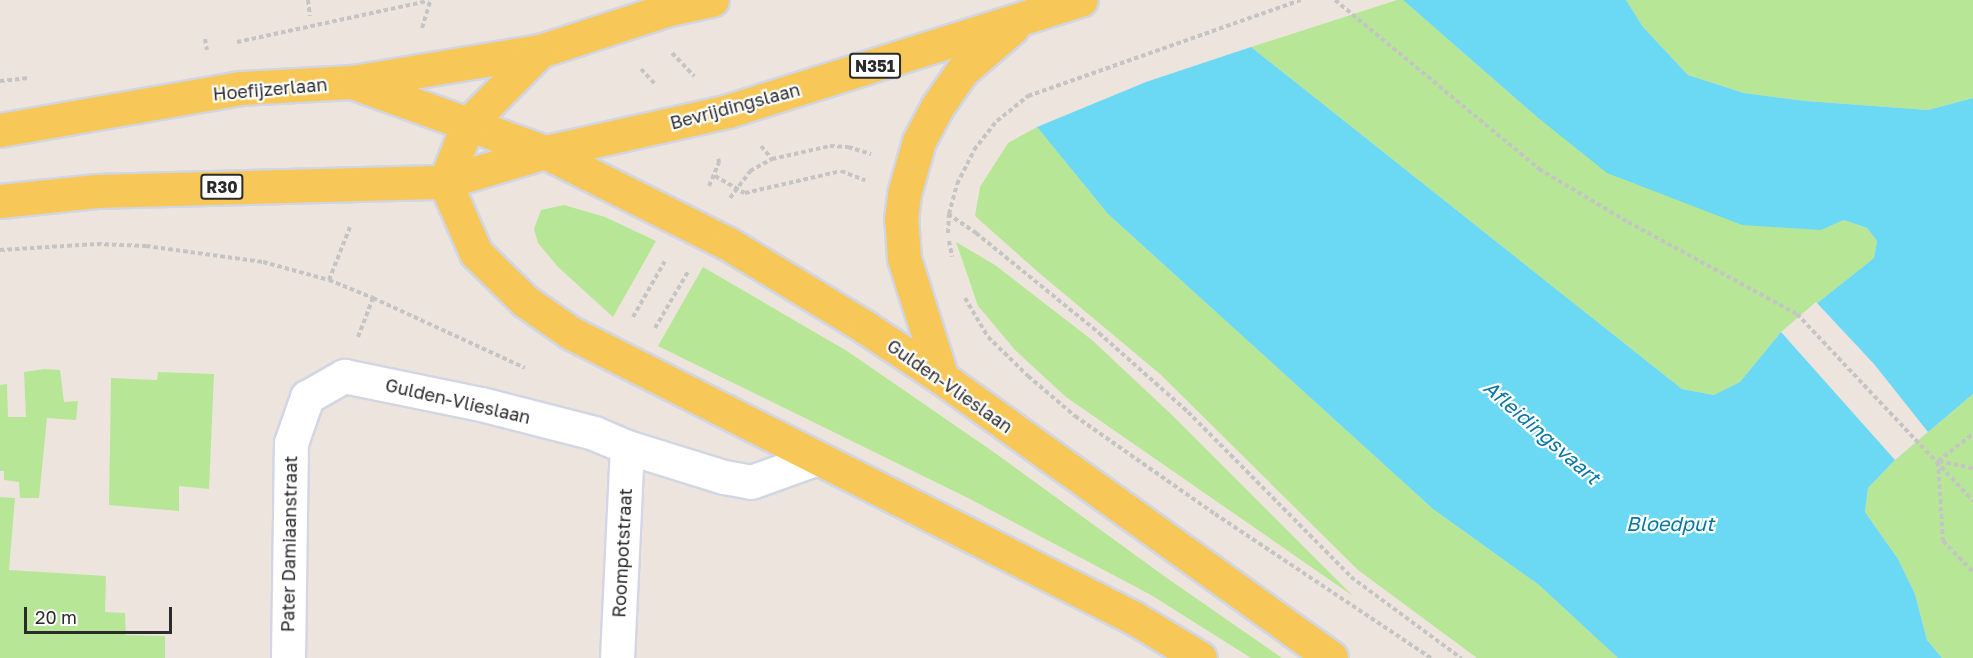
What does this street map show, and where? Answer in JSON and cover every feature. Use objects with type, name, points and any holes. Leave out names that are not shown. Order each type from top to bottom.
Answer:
[{"type":"main road","points":[[712,0],[658,13],[540,51],[468,124],[445,182],[476,253],[525,301],[571,333],[1134,618],[1200,658]]},
{"type":"main road","name":"N351","points":[[942,378],[904,258],[901,219],[904,194],[919,141],[937,107],[962,71],[1022,20],[1081,0]]},
{"type":"main road","name":"Bevrijdingslaan","points":[[445,182],[545,152],[728,111],[1022,20]]},
{"type":"main road","name":"Hoefijzerlaan","points":[[0,130],[241,88],[352,82],[540,51]]},
{"type":"main road","name":"Gulden-Vlieslaan","points":[[352,82],[545,152],[711,233],[866,327],[942,378],[1331,658]]},
{"type":"main road","name":"R30","points":[[0,201],[96,191],[445,182]]},
{"type":"street","name":"Gulden-Vlieslaan","points":[[307,397],[344,376],[481,404],[594,433],[627,447],[724,477],[751,482],[818,458]]},
{"type":"street","name":"Pater Damiaanstraat","points":[[288,658],[291,443],[307,397]]},
{"type":"street","name":"Roompotstraat","points":[[617,658],[627,447]]},
{"type":"path","points":[[308,0],[310,16]]},
{"type":"path","points":[[954,267],[948,236],[949,214],[957,184],[974,150],[997,121],[1028,96],[1301,0]]},
{"type":"path","points":[[1335,0],[1539,169],[1628,222],[1797,314],[1938,461],[1973,501]]},
{"type":"path","points":[[235,43],[429,1]]},
{"type":"path","points":[[634,366],[736,188],[750,171],[772,159],[830,146],[848,147],[877,156]]},
{"type":"path","points":[[706,191],[715,176],[719,163],[717,154]]},
{"type":"path","points":[[715,176],[745,193],[841,171],[871,182]]},
{"type":"path","points":[[949,214],[976,233],[1099,333],[1188,412],[1351,577],[1461,658]]},
{"type":"path","points":[[0,250],[97,244],[178,249],[263,262],[329,280],[373,298]]},
{"type":"path","points":[[630,322],[669,255]]},
{"type":"path","points":[[963,294],[970,311],[988,337],[1028,376],[1076,416],[1215,514],[1431,658]]},
{"type":"path","points":[[1938,461],[1973,434]]},
{"type":"path","points":[[1938,461],[1973,468]]},
{"type":"path","points":[[1938,461],[1943,541],[1973,572]]},
{"type":"green space","points":[[1403,0],[1537,117],[1821,230],[1844,220],[1867,228],[1877,241],[1874,258],[1781,332],[1740,382],[1715,395],[1682,389],[1251,47]]},
{"type":"green space","points":[[1626,0],[1973,0],[1973,98],[1928,110],[1806,101],[1744,93],[1688,75],[1643,27]]},
{"type":"green space","points":[[1037,127],[1108,214],[1433,509],[1539,585],[1618,658],[1477,658],[1358,570],[1160,374],[975,216],[980,187],[1008,143]]},
{"type":"green space","points":[[564,205],[605,217],[656,241],[613,317],[558,267],[538,243],[534,229],[541,210]]},
{"type":"green space","points":[[956,242],[995,265],[1092,340],[1173,416],[1353,596],[1066,397],[1016,351],[978,306]]},
{"type":"green space","points":[[703,267],[847,351],[995,453],[1164,576],[1282,658],[1251,658],[1151,595],[968,498],[658,346]]},
{"type":"green space","points":[[45,369],[60,370],[64,402],[78,401],[76,420],[47,418],[39,498],[20,498],[19,482],[4,480],[4,471],[0,471],[0,385],[7,384],[8,417],[26,417],[24,372]]},
{"type":"green space","points":[[158,372],[214,374],[209,489],[179,486],[179,511],[109,505],[111,378],[157,380]]},
{"type":"green space","points":[[1973,394],[1973,658],[1942,658],[1927,640],[1915,594],[1898,559],[1865,512],[1868,488],[1895,460]]},
{"type":"green space","points":[[0,497],[15,498],[9,570],[106,576],[105,612],[125,613],[126,635],[165,636],[165,658],[0,658]]},
{"type":"water","name":"Bloedput","points":[[1403,0],[1626,0],[1643,27],[1688,75],[1744,93],[1806,101],[1928,110],[1973,98],[1973,394],[1895,460],[1868,488],[1865,512],[1898,559],[1915,594],[1927,640],[1942,658],[1618,658],[1539,585],[1433,509],[1108,214],[1037,127],[1146,82],[1251,47],[1682,389],[1714,395],[1740,382],[1781,332],[1874,258],[1877,241],[1867,228],[1844,220],[1821,230],[1742,225],[1607,173],[1537,117]]},
{"type":"pier","points":[[1816,302],[1874,364],[1928,432],[1895,460],[1781,332]]},
{"type":"water label","name":"Afleidingsvaart","points":[[1542,432]]}]
